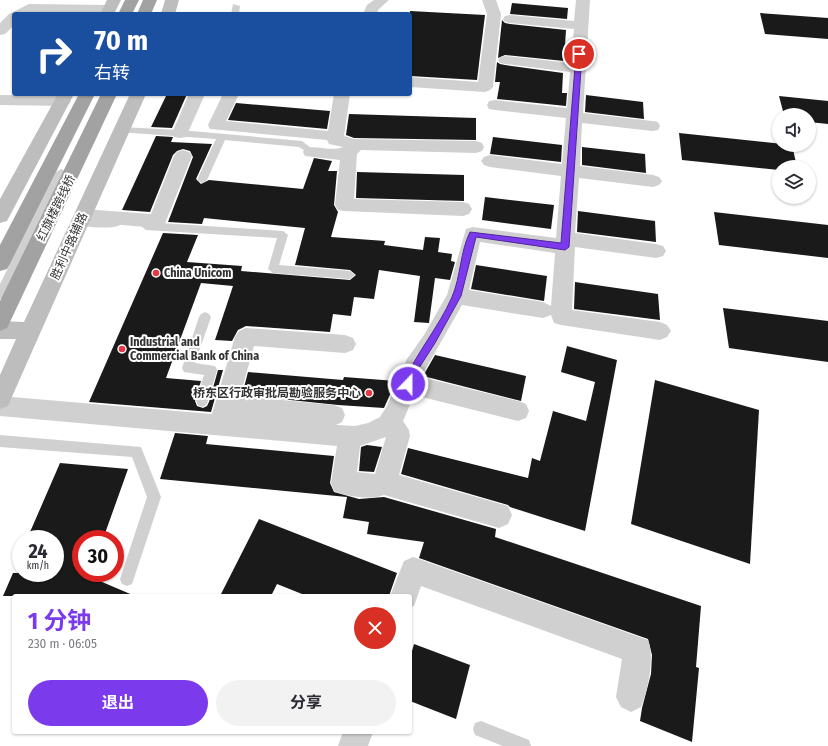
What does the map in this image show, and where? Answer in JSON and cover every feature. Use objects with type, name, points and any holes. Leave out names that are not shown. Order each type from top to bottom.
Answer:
[{"type":"highway","name":"红旗楼跨线桥","points":[[0,264],[85,96]]},
{"type":"highway","name":"红旗楼跨线桥","points":[[0,322],[109,96]]},
{"type":"main road","points":[[169,12],[172,0]]},
{"type":"main road","name":"胜利中路辅路","points":[[0,399],[137,96]]},
{"type":"main road","points":[[0,216],[64,97]]},
{"type":"main road","points":[[0,330],[30,333]]},
{"type":"main road","points":[[0,334],[30,333]]},
{"type":"street","points":[[371,12],[372,8],[382,0]]},
{"type":"street","points":[[412,82],[485,87],[494,14],[489,0]]},
{"type":"street","points":[[583,0],[561,317],[660,331]]},
{"type":"street","points":[[22,12],[29,8],[110,8]]},
{"type":"street","points":[[0,31],[12,19]]},
{"type":"street","points":[[510,19],[581,26]]},
{"type":"street","points":[[505,60],[578,68]]},
{"type":"street","points":[[180,133],[196,96]]},
{"type":"street","points":[[230,96],[216,125],[324,135]]},
{"type":"street","points":[[342,96],[334,140],[352,148]]},
{"type":"street","points":[[0,100],[64,97]]},
{"type":"street","points":[[496,105],[652,126]]},
{"type":"street","points":[[311,152],[352,148],[476,147]]},
{"type":"street","points":[[352,148],[344,204],[463,209]]},
{"type":"street","points":[[81,219],[157,221],[183,156]]},
{"type":"street","points":[[490,161],[653,181]]},
{"type":"street","points":[[223,416],[350,437],[373,432],[388,424],[396,412],[415,366],[432,341],[457,296],[473,234],[656,251]]},
{"type":"street","points":[[457,296],[542,310]]},
{"type":"street","points":[[223,416],[246,337],[345,344]]},
{"type":"street","points":[[408,384],[518,411]]},
{"type":"street","points":[[0,406],[197,419],[223,416],[334,415]]},
{"type":"street","points":[[388,424],[397,430],[398,436],[385,483],[499,515]]},
{"type":"street","points":[[350,437],[343,483],[376,486]]},
{"type":"street","points":[[405,594],[413,570],[638,650],[631,697]]},
{"type":"street","points":[[353,746],[357,734]]},
{"type":"lane","points":[[235,12],[236,6]]},
{"type":"lane","points":[[122,130],[180,133],[302,144],[311,152]]},
{"type":"lane","points":[[202,180],[222,137]]},
{"type":"lane","points":[[0,295],[61,172]]},
{"type":"lane","points":[[81,219],[282,235],[273,269],[350,275]]},
{"type":"lane","points":[[202,401],[212,370],[188,368],[205,317]]},
{"type":"lane","points":[[0,441],[136,451],[154,497],[127,579]]},
{"type":"lane","points":[[481,728],[523,746]]},
{"type":"building","points":[[512,3],[568,8],[567,19],[510,14]]},
{"type":"building","points":[[410,11],[485,15],[477,80],[412,76],[412,12]]},
{"type":"building","points":[[760,13],[828,18],[828,39],[765,34]]},
{"type":"building","points":[[502,20],[505,23],[510,24],[566,30],[564,61],[505,55],[498,58]]},
{"type":"building","points":[[497,62],[505,65],[563,73],[562,93],[567,93],[566,106],[497,99],[500,82],[495,82]]},
{"type":"building","points":[[586,95],[643,102],[644,119],[585,112]]},
{"type":"building","points":[[166,96],[186,96],[172,128],[151,127]]},
{"type":"building","points":[[779,96],[828,101],[828,124],[816,123],[816,108],[782,108]]},
{"type":"building","points":[[236,103],[330,111],[327,129],[228,120]]},
{"type":"building","points":[[349,114],[476,118],[476,140],[354,138],[346,135]]},
{"type":"building","points":[[679,133],[772,143],[772,152],[794,152],[795,160],[772,160],[772,169],[682,160]]},
{"type":"building","points":[[156,136],[173,137],[171,142],[212,144],[196,179],[201,184],[209,180],[303,189],[314,158],[332,161],[328,171],[337,171],[334,205],[338,212],[331,237],[385,241],[384,245],[423,250],[425,237],[440,238],[438,252],[452,254],[451,261],[455,262],[450,280],[435,278],[429,323],[414,322],[420,276],[379,270],[374,299],[354,297],[351,316],[333,314],[330,332],[246,326],[238,330],[232,341],[215,340],[233,286],[201,283],[166,378],[201,381],[195,401],[197,406],[203,408],[207,406],[209,402],[218,370],[223,370],[211,412],[89,402],[163,233],[198,235],[187,262],[242,266],[241,271],[350,280],[356,275],[350,270],[295,265],[305,228],[204,218],[202,224],[168,222],[193,157],[190,151],[183,149],[177,151],[173,155],[150,212],[122,210]]},
{"type":"building","points":[[493,137],[562,145],[561,162],[490,154]]},
{"type":"building","points":[[582,147],[645,154],[646,173],[582,165]]},
{"type":"building","points":[[357,172],[464,175],[464,201],[356,198]]},
{"type":"building","points":[[485,197],[554,205],[551,229],[482,220]]},
{"type":"building","points":[[578,211],[655,221],[656,242],[577,232]]},
{"type":"building","points":[[714,212],[828,225],[828,258],[719,245]]},
{"type":"building","points":[[476,265],[547,276],[544,301],[471,289]]},
{"type":"building","points":[[575,282],[658,294],[660,320],[574,309]]},
{"type":"building","points":[[723,308],[828,321],[828,362],[729,348]]},
{"type":"building","points":[[567,346],[617,360],[585,531],[510,507],[508,505],[401,474],[408,448],[528,478],[532,458],[540,461],[553,411],[586,421],[595,382],[561,372]]},
{"type":"building","points":[[435,355],[526,376],[521,401],[423,376]]},
{"type":"building","points":[[248,372],[343,380],[344,377],[396,381],[384,408],[338,405],[242,395]]},
{"type":"building","points":[[655,380],[759,410],[750,564],[631,524]]},
{"type":"building","points":[[175,433],[208,436],[206,444],[334,456],[330,483],[334,492],[359,499],[384,497],[496,529],[495,537],[701,606],[696,667],[699,668],[692,742],[640,721],[651,674],[652,655],[648,639],[419,558],[424,542],[367,534],[369,522],[343,518],[347,497],[160,479]]},
{"type":"building","points":[[367,445],[382,447],[374,472],[359,471],[361,447]]},
{"type":"building","points":[[60,463],[128,469],[106,530],[72,530],[72,582],[102,582],[130,594],[12,594],[12,596],[3,596],[12,575],[12,582],[64,582],[64,530],[31,530]]},
{"type":"building","points":[[259,519],[397,573],[390,594],[302,594],[277,584],[272,594],[221,594]]},
{"type":"building","points":[[414,644],[470,665],[456,719],[412,702],[412,651]]},
{"type":"place","name":"China Unicom","points":[[156,273]]},
{"type":"place","name":"Industrial and Commercial Bank of China","points":[[122,349]]},
{"type":"place","name":"桥东区行政审批局勘验服务中心","points":[[369,393]]},
{"type":"route","points":[[408,384],[415,366],[432,341],[457,296],[473,234],[565,247],[579,54]]}]
